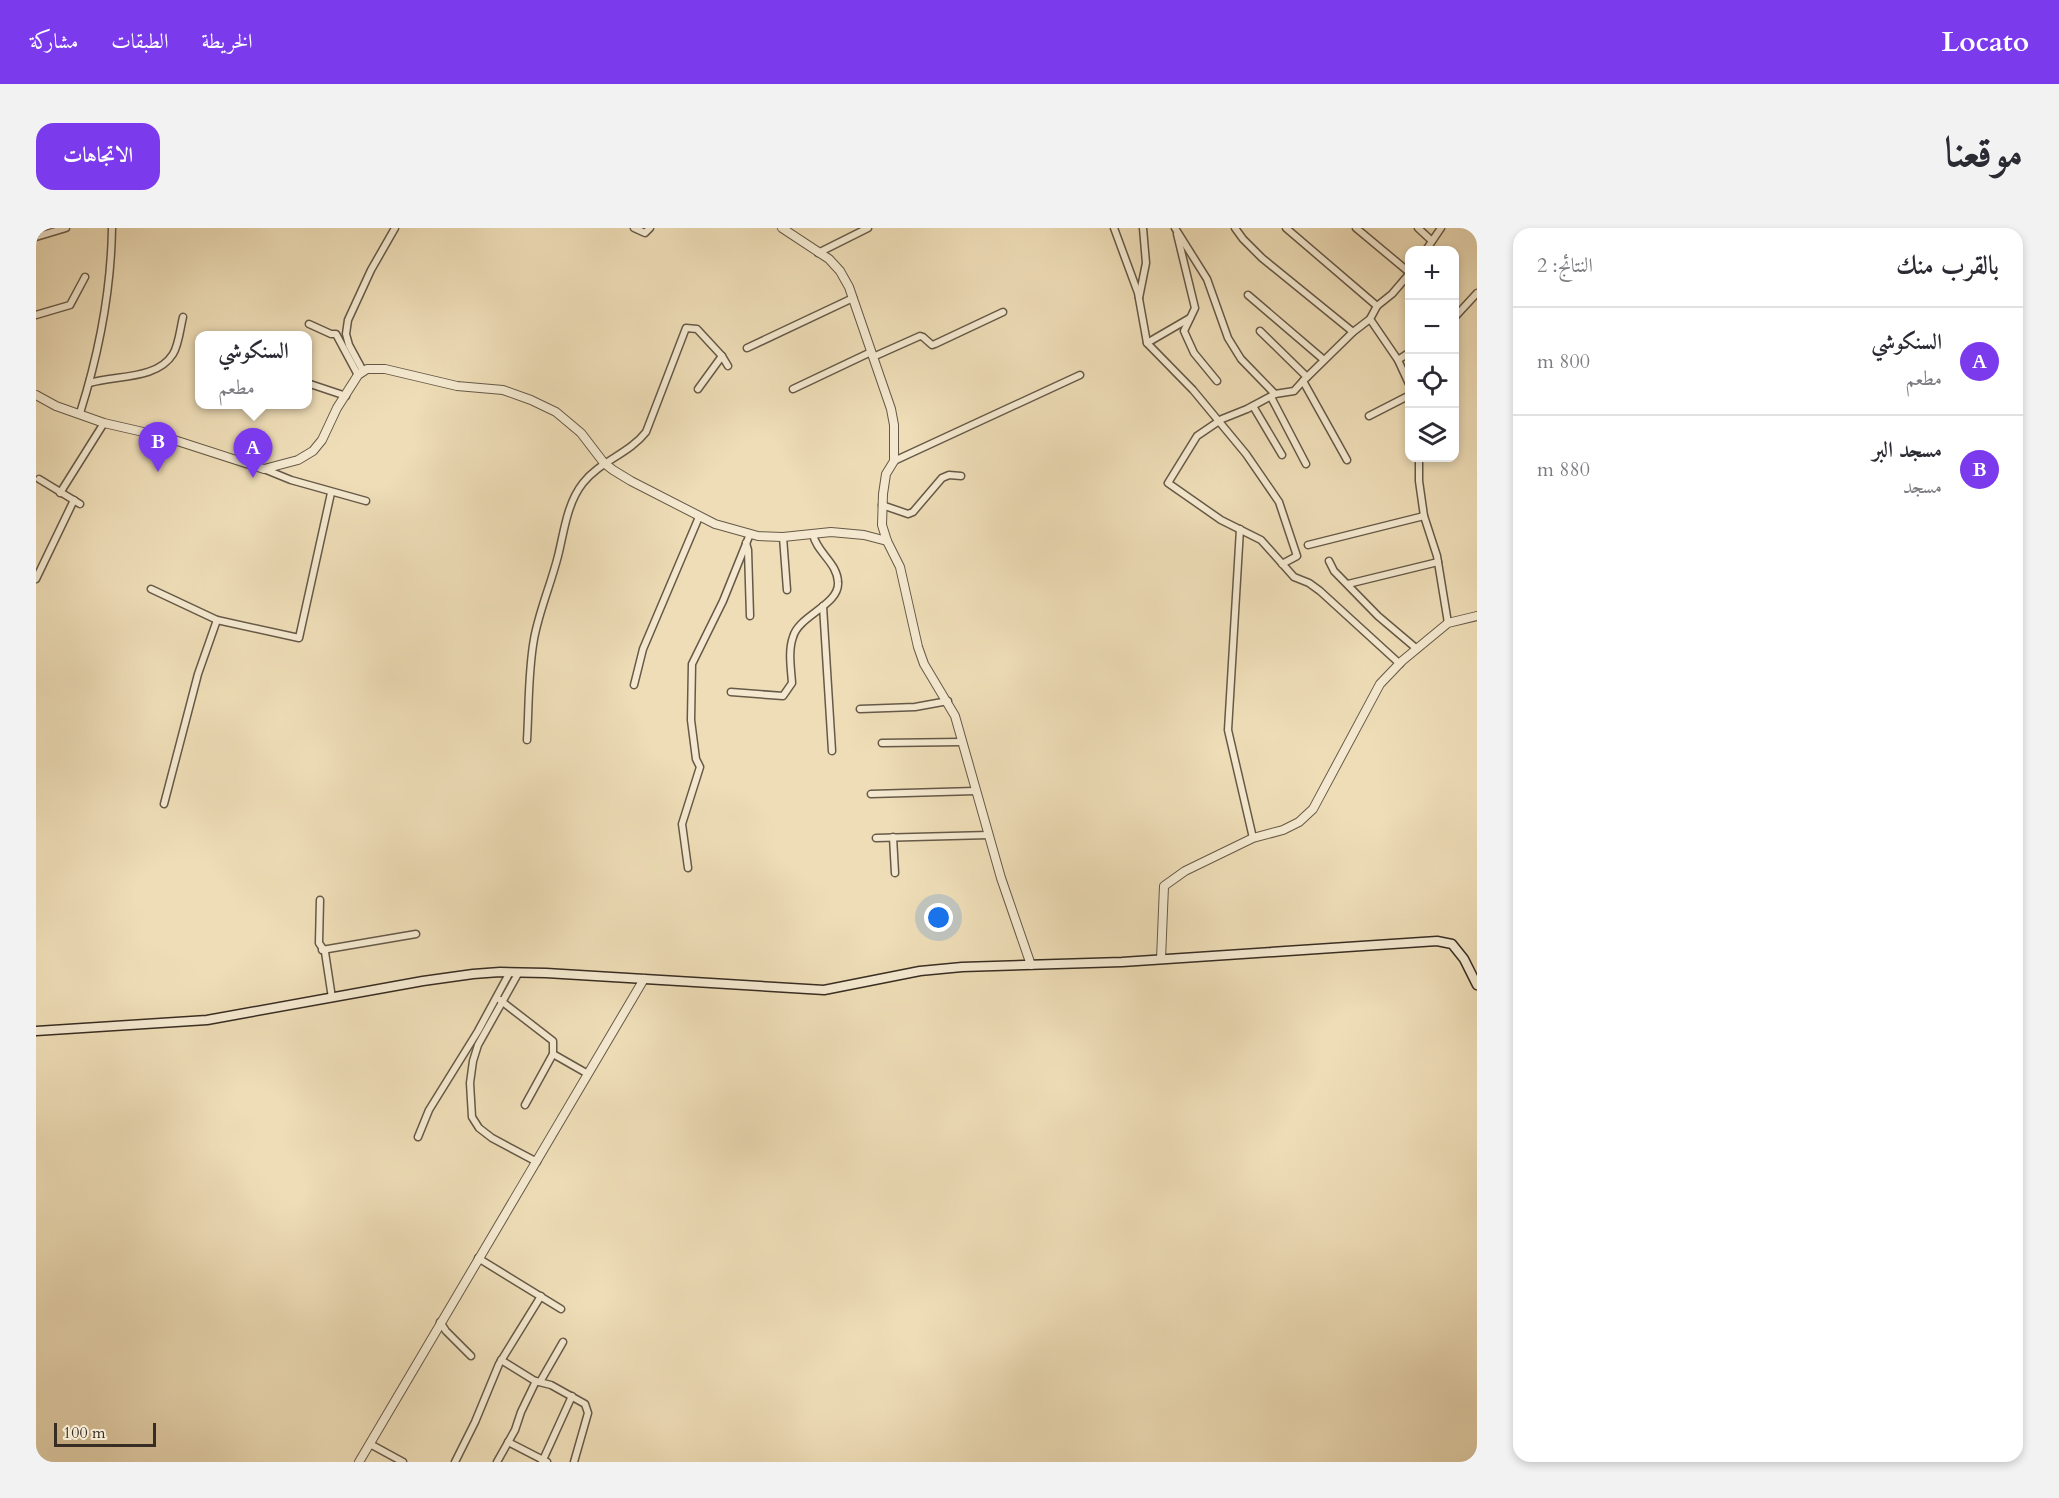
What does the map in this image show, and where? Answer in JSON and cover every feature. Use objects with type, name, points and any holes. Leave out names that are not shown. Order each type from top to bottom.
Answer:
[{"type":"main road","points":[[36,1032],[207,1020],[473,974],[519,972],[824,990],[920,971],[962,967],[1161,959],[1437,941],[1452,944],[1464,958],[1477,985]]},
{"type":"street","points":[[36,237],[66,228]]},
{"type":"street","points":[[80,413],[90,383],[105,312],[112,228]]},
{"type":"street","points":[[361,373],[349,345],[346,325],[371,270],[395,228]]},
{"type":"street","points":[[634,228],[645,233],[650,228]]},
{"type":"street","points":[[782,228],[829,259],[840,271],[852,298],[891,409],[894,425],[894,461],[886,474],[882,525],[900,567],[924,664],[955,716],[975,791],[1031,965]]},
{"type":"street","points":[[818,253],[868,228]]},
{"type":"street","points":[[1114,228],[1139,299],[1147,343],[1193,390],[1219,421],[1246,454],[1279,502],[1297,556],[1282,564]]},
{"type":"street","points":[[1139,299],[1146,263],[1143,228]]},
{"type":"street","points":[[1175,228],[1195,308],[1184,331],[1194,353],[1217,381]]},
{"type":"street","points":[[1175,228],[1207,279],[1228,338],[1241,359],[1273,395],[1306,464]]},
{"type":"street","points":[[1235,228],[1262,258],[1353,332]]},
{"type":"street","points":[[1286,228],[1377,306]]},
{"type":"street","points":[[1356,228],[1405,269]]},
{"type":"street","points":[[1418,228],[1432,241]]},
{"type":"street","points":[[1429,246],[1441,228]]},
{"type":"street","points":[[36,315],[70,305],[85,277]]},
{"type":"street","points":[[1400,664],[1320,591],[1294,578],[1261,540],[1221,520],[1168,483],[1197,436],[1219,421],[1273,395],[1294,391],[1353,332],[1370,319],[1377,306],[1392,294],[1405,279]]},
{"type":"street","points":[[1459,313],[1477,293]]},
{"type":"street","points":[[1248,295],[1324,360]]},
{"type":"street","points":[[747,348],[852,298]]},
{"type":"street","points":[[794,389],[920,336],[932,345],[935,344],[1003,312]]},
{"type":"street","points":[[90,383],[146,372],[165,362],[176,348],[183,318]]},
{"type":"street","points":[[1147,343],[1190,318]]},
{"type":"street","points":[[1370,319],[1398,360],[1405,375]]},
{"type":"street","points":[[309,324],[336,334],[361,373]]},
{"type":"street","points":[[527,740],[533,642],[538,616],[554,572],[575,493],[584,481],[604,463],[616,458],[640,440],[646,432],[686,328],[697,329],[722,356],[728,366]]},
{"type":"street","points":[[1260,332],[1305,379],[1347,460]]},
{"type":"street","points":[[1398,360],[1407,354]]},
{"type":"street","points":[[698,389],[722,356]]},
{"type":"street","points":[[264,469],[298,460],[313,452],[322,440],[337,408],[361,373],[372,368],[385,369],[457,386],[503,390],[531,400],[556,412],[582,434],[604,463],[631,481],[699,517],[750,534],[783,537],[831,532],[864,535],[887,541]]},
{"type":"street","points":[[894,461],[1080,375]]},
{"type":"street","points":[[312,384],[346,396]]},
{"type":"street","points":[[36,395],[56,406],[104,423],[165,437],[331,493],[366,501]]},
{"type":"street","points":[[1369,416],[1405,398]]},
{"type":"street","points":[[1253,406],[1282,455]]},
{"type":"street","points":[[60,493],[104,423]]},
{"type":"street","points":[[1419,462],[1424,516],[1438,561],[1448,623]]},
{"type":"street","points":[[882,505],[908,514],[913,512],[942,478],[961,476]]},
{"type":"street","points":[[39,479],[80,504]]},
{"type":"street","points":[[151,589],[217,620],[299,638],[331,493]]},
{"type":"street","points":[[36,579],[74,500]]},
{"type":"street","points":[[1308,545],[1424,516]]},
{"type":"street","points":[[634,685],[643,649],[699,517]]},
{"type":"street","points":[[1240,529],[1227,730],[1253,838]]},
{"type":"street","points":[[688,868],[683,847],[682,824],[700,766],[696,759],[691,720],[692,664],[723,601],[750,534]]},
{"type":"street","points":[[731,692],[783,696],[792,683],[793,634],[832,599],[839,583],[833,567],[814,542],[813,534]]},
{"type":"street","points":[[783,537],[787,590]]},
{"type":"street","points":[[746,543],[750,616]]},
{"type":"street","points":[[1329,561],[1334,571],[1378,616],[1417,649]]},
{"type":"street","points":[[1348,584],[1438,561]]},
{"type":"street","points":[[823,606],[832,751]]},
{"type":"street","points":[[1161,959],[1164,886],[1185,871],[1253,838],[1283,830],[1299,822],[1313,809],[1380,684],[1448,623],[1477,616]]},
{"type":"street","points":[[164,804],[198,674],[217,620]]},
{"type":"street","points":[[860,709],[915,707],[948,701]]},
{"type":"street","points":[[882,743],[961,742]]},
{"type":"street","points":[[871,794],[975,791]]},
{"type":"street","points":[[876,838],[989,835]]},
{"type":"street","points":[[894,837],[895,873]]},
{"type":"street","points":[[320,900],[319,943],[325,952],[332,998]]},
{"type":"street","points":[[322,950],[416,934]]},
{"type":"street","points":[[418,1137],[429,1110],[510,972]]},
{"type":"street","points":[[519,972],[478,1045],[470,1083],[472,1117],[479,1128],[492,1138],[537,1162]]},
{"type":"street","points":[[359,1462],[644,979]]},
{"type":"street","points":[[497,996],[553,1041],[553,1054],[525,1105]]},
{"type":"street","points":[[553,1054],[588,1074]]},
{"type":"street","points":[[478,1258],[561,1309]]},
{"type":"street","points":[[455,1462],[501,1360],[541,1296]]},
{"type":"street","points":[[440,1322],[471,1356]]},
{"type":"street","points":[[497,1462],[538,1381],[563,1342]]},
{"type":"street","points":[[501,1360],[585,1404],[588,1413],[574,1462]]},
{"type":"street","points":[[508,1442],[544,1461],[572,1396]]},
{"type":"street","points":[[370,1444],[403,1462]]},
{"type":"place","name":"مسجد البر","points":[[158,472]]},
{"type":"place","name":"السنكوشي","points":[[253,478]]}]
